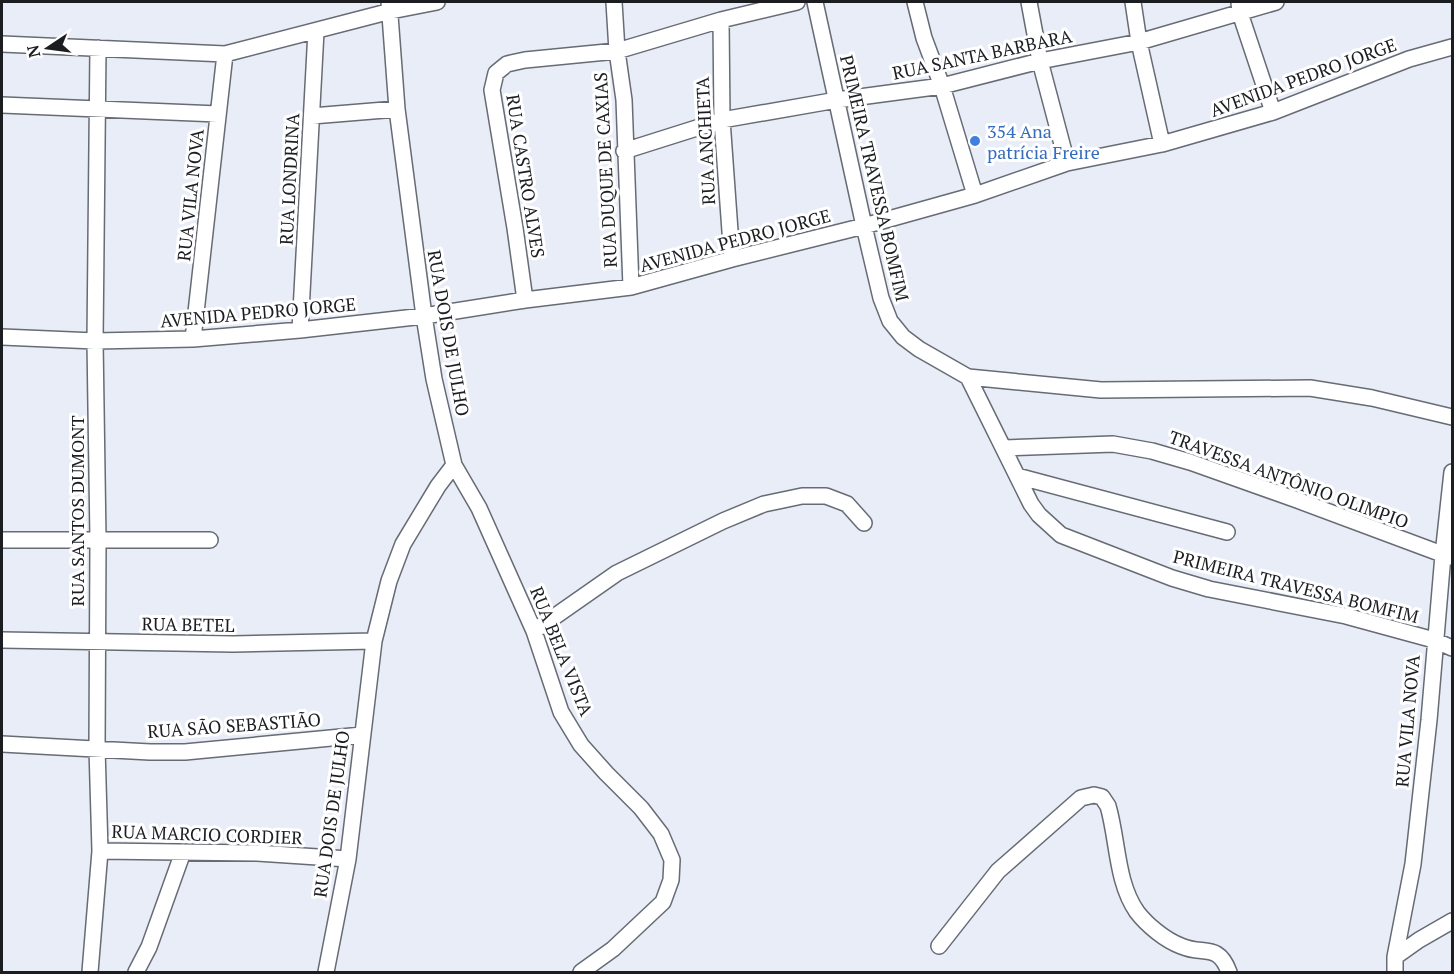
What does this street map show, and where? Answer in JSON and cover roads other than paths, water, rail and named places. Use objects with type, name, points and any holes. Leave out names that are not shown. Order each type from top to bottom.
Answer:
[{"type":"street","points":[[2,44],[225,54],[316,31],[390,6],[437,2]]},
{"type":"street","name":"RUA DUQUE DE CAXIAS","points":[[614,2],[617,51],[624,100],[624,151],[631,287]]},
{"type":"street","points":[[617,51],[721,20],[797,2]]},
{"type":"street","name":"PRIMEIRA TRAVESSA BOMFIM","points":[[815,2],[864,226],[881,298],[890,321],[903,338],[968,377],[1039,515],[1062,535],[1072,540],[1172,578],[1209,589],[1346,616],[1434,640],[1452,648]]},
{"type":"street","points":[[915,2],[924,38],[942,86],[975,195]]},
{"type":"street","points":[[1029,2],[1040,61],[1067,163]]},
{"type":"street","points":[[1134,2],[1139,42],[1162,144]]},
{"type":"street","name":"RUA SANTA BARBARA","points":[[624,151],[722,120],[837,100],[942,86],[1040,61],[1139,42],[1240,7],[1276,2]]},
{"type":"street","name":"RUA DOIS DE JULHO","points":[[326,972],[348,859],[374,641],[389,581],[403,544],[438,486],[454,465],[434,379],[424,316],[397,109],[390,6]]},
{"type":"street","points":[[1240,7],[1273,112]]},
{"type":"street","name":"RUA ANCHIETA","points":[[721,20],[722,120],[732,259]]},
{"type":"street","name":"RUA LONDRINA","points":[[300,330],[316,31]]},
{"type":"street","name":"AVENIDA PEDRO JORGE","points":[[2,337],[95,341],[193,339],[424,316],[525,300],[631,287],[975,195],[1067,163],[1162,144],[1273,112],[1452,46]]},
{"type":"street","name":"RUA SANTOS DUMONT","points":[[90,972],[100,851],[97,748],[98,540],[95,341],[98,48]]},
{"type":"street","name":"RUA CASTRO ALVES","points":[[525,300],[492,90],[495,73],[507,64],[525,60],[617,51]]},
{"type":"street","name":"RUA VILA NOVA","points":[[193,339],[225,54]]},
{"type":"street","points":[[2,105],[218,114]]},
{"type":"street","points":[[312,116],[397,109]]},
{"type":"street","points":[[968,377],[1101,390],[1310,388],[1372,398],[1452,417]]},
{"type":"street","name":"TRAVESSA ANTÔNIO OLIMPIO","points":[[1004,448],[1113,444],[1152,451],[1448,556]]},
{"type":"street","name":"RUA BELA VISTA","points":[[454,465],[479,508],[534,631],[561,712],[581,746],[641,808],[661,834],[672,860],[671,880],[663,902],[613,949],[581,972]]},
{"type":"street","name":"RUA VILA NOVA","points":[[1395,965],[1413,864],[1429,720],[1434,640],[1448,556],[1452,472]]},
{"type":"street","points":[[1017,476],[1227,532]]},
{"type":"street","points":[[534,631],[617,573],[723,521],[764,504],[802,496],[826,496],[846,504],[864,523]]},
{"type":"street","points":[[2,540],[210,540]]},
{"type":"street","name":"RUA BETEL","points":[[2,640],[233,644],[374,641]]},
{"type":"street","name":"RUA SÃO SEBASTIÃO","points":[[2,744],[185,752],[362,735]]},
{"type":"street","points":[[939,946],[998,871],[1081,798],[1094,795],[1102,797],[1108,806],[1124,884],[1138,912],[1151,926],[1182,947],[1208,950],[1217,954],[1225,962],[1229,972]]},
{"type":"street","name":"RUA MARCIO CORDIER","points":[[100,851],[257,853],[348,859]]},
{"type":"street","points":[[136,972],[149,947],[183,852]]},
{"type":"street","points":[[1395,965],[1419,940],[1452,921]]},
{"type":"place","name":"354 Ana patrícia Freire","points":[[975,141]]}]
